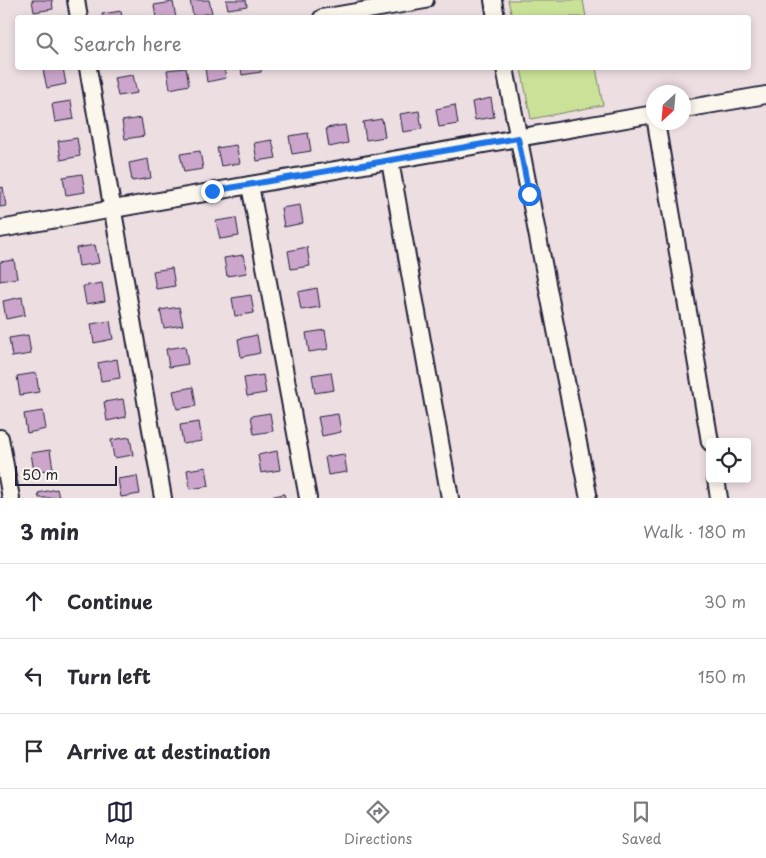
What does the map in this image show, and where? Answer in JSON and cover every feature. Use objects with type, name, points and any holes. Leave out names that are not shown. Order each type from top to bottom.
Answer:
[{"type":"street","points":[[76,0],[78,15]]},
{"type":"street","points":[[339,15],[425,0]]},
{"type":"street","points":[[493,0],[496,15]]},
{"type":"street","points":[[88,70],[114,207],[163,498]]},
{"type":"street","points":[[505,70],[588,494]]},
{"type":"street","points":[[691,108],[766,95]]},
{"type":"street","points":[[0,229],[114,207],[646,115]]},
{"type":"street","points":[[657,130],[709,438]]},
{"type":"street","points":[[390,161],[450,498]]},
{"type":"street","points":[[250,185],[308,498]]},
{"type":"street","points":[[0,438],[11,498]]},
{"type":"street","points":[[717,483],[719,498]]},
{"type":"green space","points":[[508,0],[583,0],[586,15],[512,15]]},
{"type":"green space","points":[[521,70],[596,70],[603,105],[531,119]]},
{"type":"building","points":[[32,0],[52,0],[53,9],[34,12]]},
{"type":"building","points":[[190,0],[209,0],[212,13],[193,15]]},
{"type":"building","points":[[226,0],[246,0],[247,6],[228,9]]},
{"type":"building","points":[[173,2],[175,15],[156,15],[154,5]]},
{"type":"building","points":[[121,11],[122,15],[102,15]]},
{"type":"building","points":[[43,70],[63,70],[66,84],[47,88]]},
{"type":"building","points":[[167,70],[186,70],[189,85],[170,89]]},
{"type":"building","points":[[205,70],[224,70],[226,78],[207,82]]},
{"type":"building","points":[[241,70],[261,70],[261,72],[242,75]]},
{"type":"building","points":[[133,75],[137,93],[118,96],[114,78]]},
{"type":"building","points":[[491,98],[494,117],[475,120],[472,102]]},
{"type":"building","points":[[71,101],[74,119],[55,122],[52,104]]},
{"type":"building","points":[[455,105],[458,124],[439,127],[436,109]]},
{"type":"building","points":[[419,111],[422,129],[403,132],[400,114]]},
{"type":"building","points":[[141,118],[144,136],[125,139],[122,121]]},
{"type":"building","points":[[382,119],[385,137],[366,140],[363,122]]},
{"type":"building","points":[[345,125],[348,143],[329,147],[326,128]]},
{"type":"building","points":[[308,133],[311,151],[292,154],[289,136]]},
{"type":"building","points":[[77,138],[80,156],[61,160],[58,141]]},
{"type":"building","points":[[272,140],[276,158],[257,161],[254,143]]},
{"type":"building","points":[[236,145],[240,163],[221,166],[217,148]]},
{"type":"building","points":[[200,151],[203,169],[184,172],[180,154]]},
{"type":"building","points":[[148,159],[151,178],[132,181],[129,163]]},
{"type":"building","points":[[82,174],[85,192],[66,195],[63,177]]},
{"type":"building","points":[[3,187],[6,206],[0,207],[0,188]]},
{"type":"building","points":[[300,205],[303,223],[284,227],[281,208]]},
{"type":"building","points":[[236,218],[239,236],[220,239],[216,221]]},
{"type":"building","points":[[95,245],[99,263],[79,266],[76,248]]},
{"type":"building","points":[[307,247],[310,266],[291,269],[288,251]]},
{"type":"building","points":[[243,255],[247,273],[227,276],[224,258]]},
{"type":"building","points":[[14,260],[17,278],[0,281],[0,262]]},
{"type":"building","points":[[172,268],[175,286],[156,289],[153,271]]},
{"type":"building","points":[[102,283],[105,301],[86,304],[83,286]]},
{"type":"building","points":[[317,288],[320,307],[301,310],[298,292]]},
{"type":"building","points":[[251,295],[254,313],[235,316],[232,298]]},
{"type":"building","points":[[22,297],[25,315],[6,319],[3,301]]},
{"type":"building","points":[[179,307],[183,325],[164,328],[160,310]]},
{"type":"building","points":[[110,321],[113,339],[94,343],[91,324]]},
{"type":"building","points":[[325,330],[328,349],[309,352],[306,333]]},
{"type":"building","points":[[28,335],[31,354],[12,357],[9,338]]},
{"type":"building","points":[[257,335],[260,353],[241,357],[238,339]]},
{"type":"building","points":[[185,346],[188,364],[169,367],[166,349]]},
{"type":"building","points":[[117,359],[120,378],[101,381],[98,363]]},
{"type":"building","points":[[331,372],[334,390],[315,393],[312,375]]},
{"type":"building","points":[[36,373],[39,392],[20,395],[17,376]]},
{"type":"building","points":[[263,375],[266,393],[247,396],[244,378]]},
{"type":"building","points":[[193,387],[196,406],[177,409],[173,391]]},
{"type":"building","points":[[123,399],[126,417],[107,421],[104,402]]},
{"type":"building","points":[[43,411],[46,429],[27,433],[24,414]]},
{"type":"building","points":[[270,413],[273,431],[254,434],[251,416]]},
{"type":"building","points":[[338,414],[341,432],[322,436],[318,417]]},
{"type":"building","points":[[199,422],[202,441],[183,444],[180,425]]},
{"type":"building","points":[[130,437],[133,455],[114,458],[111,440]]},
{"type":"building","points":[[50,450],[53,469],[34,472],[31,453]]},
{"type":"building","points":[[277,451],[280,470],[261,473],[258,455]]},
{"type":"building","points":[[344,454],[347,472],[328,475],[325,457]]},
{"type":"building","points":[[206,467],[209,486],[190,489],[187,470]]},
{"type":"building","points":[[137,476],[140,494],[121,497],[118,479]]},
{"type":"building","points":[[57,489],[59,498],[39,498],[38,493]]},
{"type":"building","points":[[284,494],[285,498],[265,498]]},
{"type":"route","points":[[212,191],[518,138],[529,194]]}]
